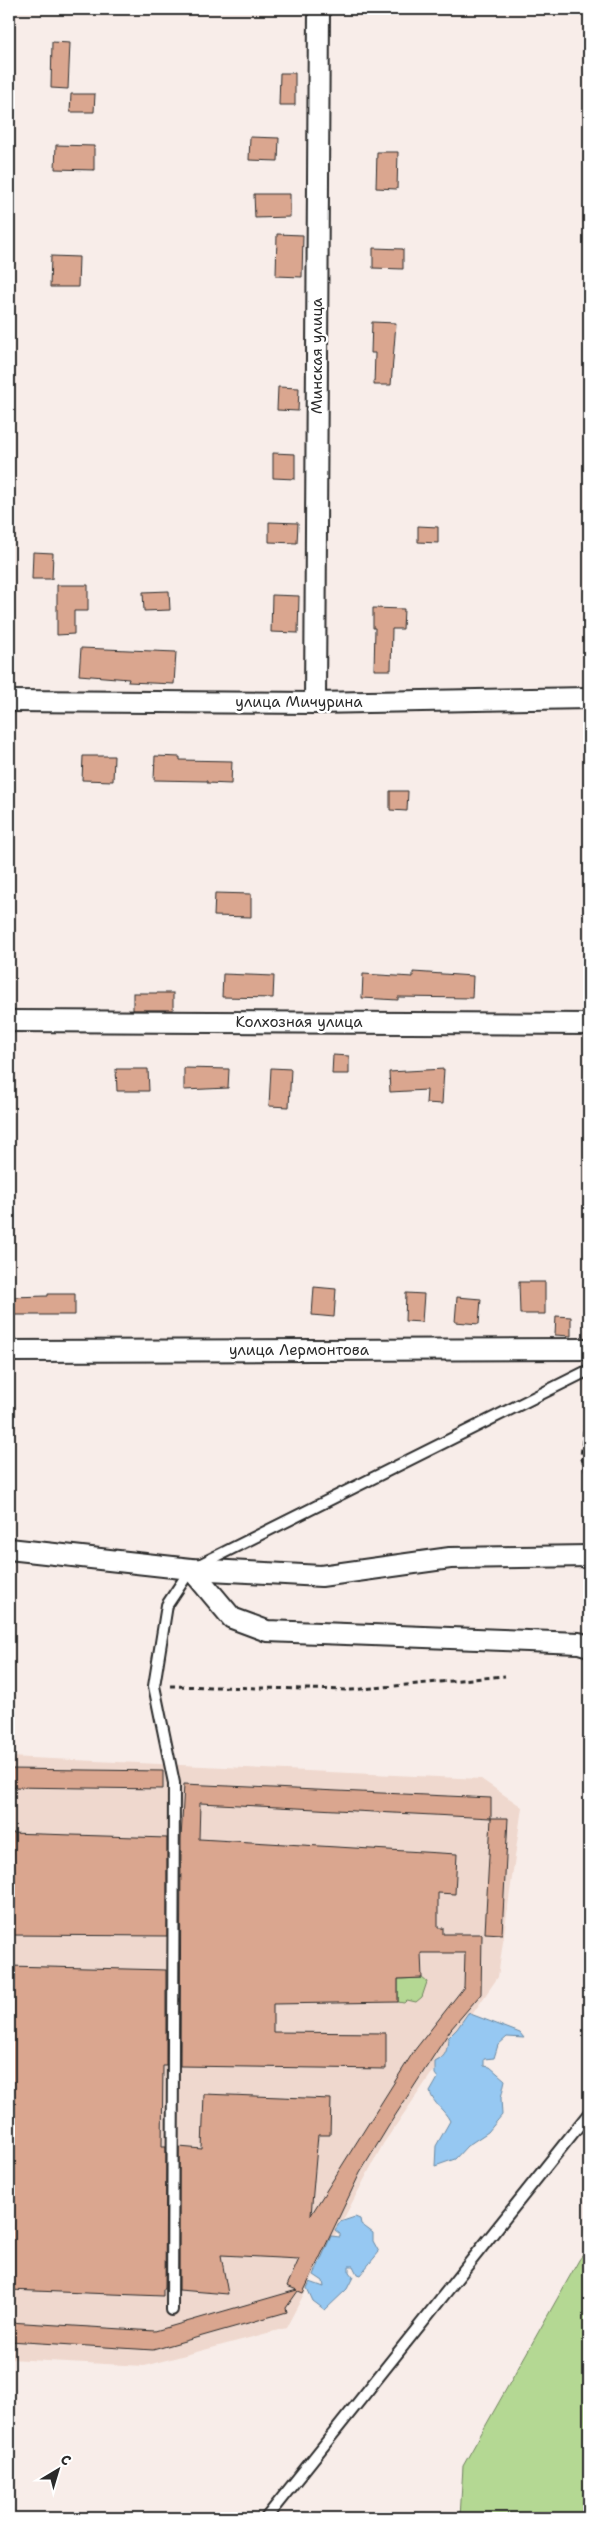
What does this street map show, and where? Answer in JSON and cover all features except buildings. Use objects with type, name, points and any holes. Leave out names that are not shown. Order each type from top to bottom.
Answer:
[{"type":"street","name":"Минская улица","points":[[315,703],[319,9]]},
{"type":"street","name":"улица Мичурина","points":[[9,701],[315,703],[589,698]]},
{"type":"street","name":"Колхозная улица","points":[[9,1021],[589,1024]]},
{"type":"street","name":"улица Лермонтова","points":[[9,1351],[589,1348]]},
{"type":"street","points":[[9,1548],[191,1569],[321,1576],[450,1558],[589,1556]]},
{"type":"street","points":[[191,1569],[232,1618],[267,1631],[579,1643],[589,1646]]},
{"type":"lane","points":[[172,2310],[174,1783],[154,1686],[167,1605],[191,1569],[589,1370]]},
{"type":"lane","points":[[266,2518],[589,2113]]},
{"type":"path","points":[[589,1383],[581,1456],[589,1480]]},
{"type":"path","points":[[154,1686],[351,1690],[505,1676]]},
{"type":"shaded area","points":[[9,1757],[481,1779],[522,1807],[498,1977],[383,2144],[286,2328],[144,2366],[9,2359]]},
{"type":"green space","points":[[422,1978],[427,1982],[422,1997],[416,2002],[407,2000],[404,2003],[398,2002],[398,1979]]},
{"type":"green space","points":[[589,2247],[589,2518],[460,2518],[463,2466],[579,2260]]},
{"type":"water","points":[[468,2013],[520,2033],[524,2038],[507,2037],[498,2045],[494,2058],[484,2059],[484,2066],[490,2067],[505,2080],[501,2098],[502,2115],[488,2132],[467,2146],[455,2159],[435,2166],[436,2146],[450,2121],[430,2092],[438,2078],[435,2074],[435,2062],[444,2055],[447,2049],[448,2038]]},
{"type":"water","points":[[355,2217],[360,2219],[361,2224],[373,2233],[373,2241],[379,2252],[360,2275],[357,2274],[353,2266],[349,2266],[349,2272],[353,2277],[347,2289],[325,2310],[313,2301],[307,2288],[310,2282],[324,2287],[323,2281],[314,2275],[331,2236],[340,2237],[340,2234],[335,2230],[340,2222]]}]
